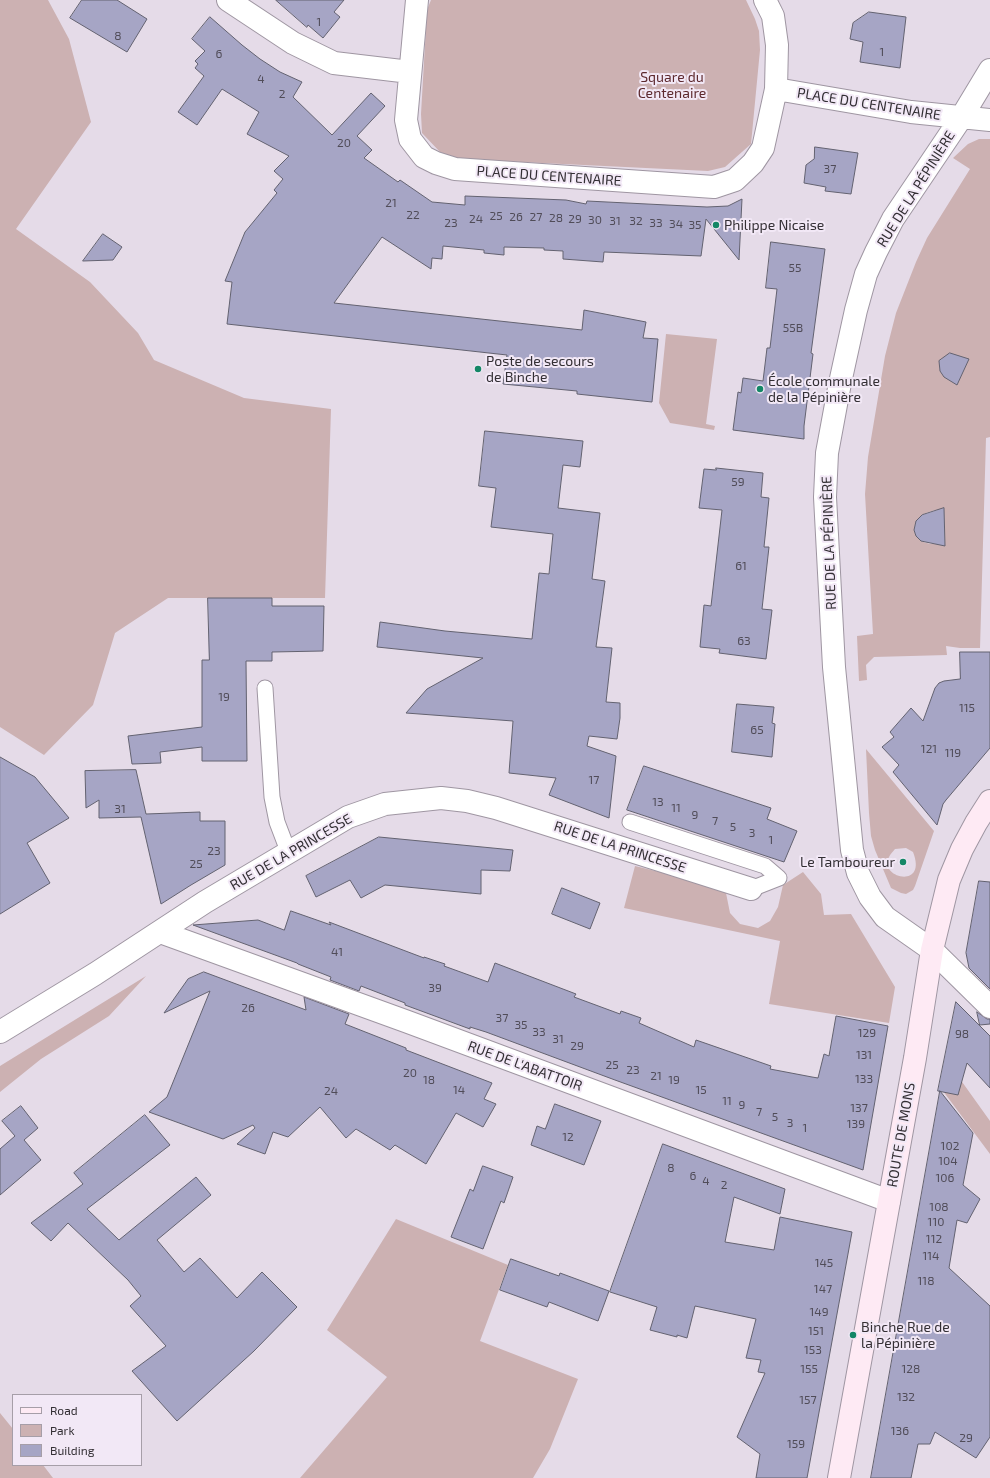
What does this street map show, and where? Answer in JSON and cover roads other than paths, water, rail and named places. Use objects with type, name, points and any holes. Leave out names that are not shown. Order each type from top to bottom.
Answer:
[{"type":"main road","name":"ROUTE DE MONS","points":[[839,1478],[915,1058],[932,950],[949,880],[962,849],[990,801]]},
{"type":"street","points":[[228,0],[293,43],[334,63],[410,72]]},
{"type":"street","name":"PLACE DU CENTENAIRE","points":[[417,0],[406,120],[410,140],[424,157],[436,163],[455,169],[714,187],[735,180],[753,163],[763,148],[776,89],[777,45],[773,16],[765,0]]},
{"type":"street","name":"RUE DE LA PÉPINIÈRE","points":[[990,70],[961,118],[893,219],[866,274],[856,310],[840,383],[828,453],[825,497],[834,667],[852,850],[858,873],[870,897],[885,917],[932,950],[990,1006]]},
{"type":"street","name":"PLACE DU CENTENAIRE","points":[[776,89],[911,112],[990,120]]},
{"type":"street","name":"RUE DE LA PRINCESSE","points":[[0,1032],[160,932],[205,902],[288,852],[348,817],[385,804],[441,798],[467,801],[496,808],[751,889]]},
{"type":"street","name":"RUE DE L'ABATTOIR","points":[[160,932],[889,1201]]},
{"type":"lane","points":[[266,688],[272,797],[277,822],[288,852]]},
{"type":"lane","points":[[630,822],[765,866],[779,878],[751,889]]},
{"type":"place","name":"Philippe Nicaise","points":[[716,225]]},
{"type":"place","name":"Poste de secours de Binche","points":[[478,369]]},
{"type":"place","name":"École communale de la Pépinière","points":[[760,389]]},
{"type":"place","name":"Le Tamboureur","points":[[903,862]]},
{"type":"place","name":"Binche Rue de la Pépinière","points":[[853,1335]]},
{"type":"park label","name":"Square du Centenaire","points":[[672,86]]}]
